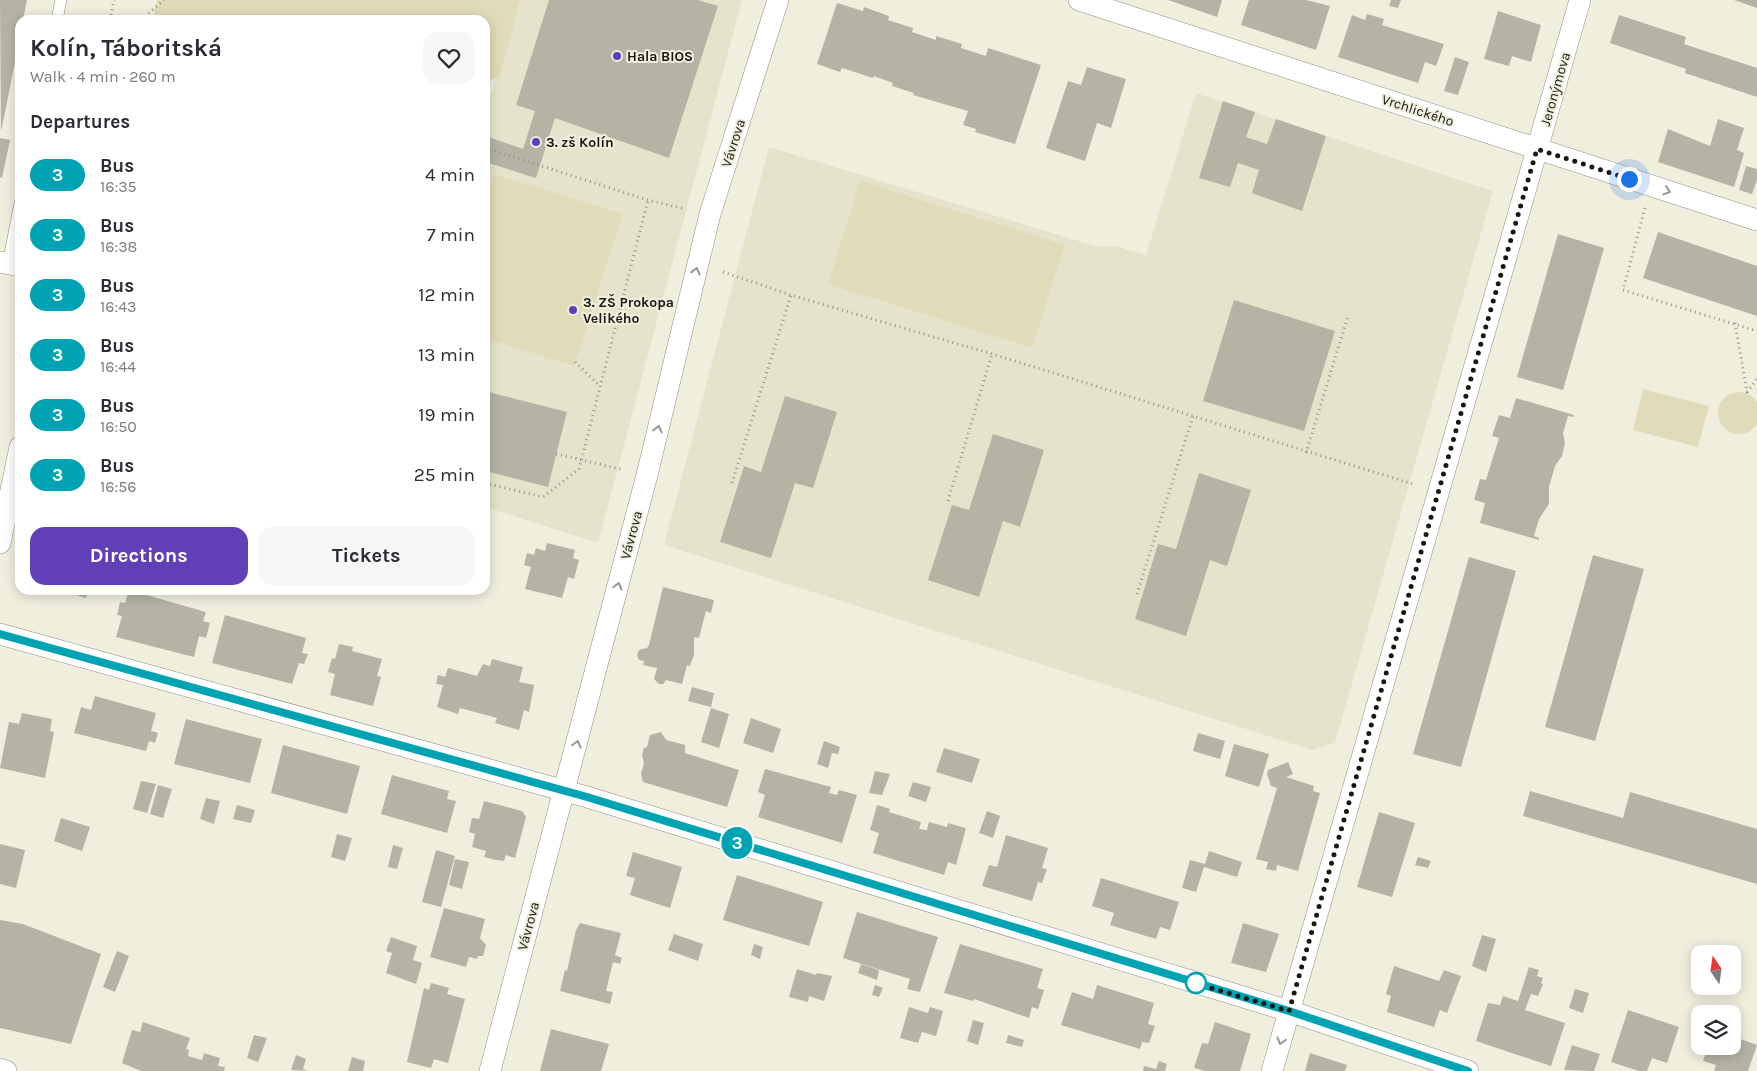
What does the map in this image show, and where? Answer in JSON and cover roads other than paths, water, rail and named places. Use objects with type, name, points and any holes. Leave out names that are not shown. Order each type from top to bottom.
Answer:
[{"type":"street","name":"Vávrova","points":[[490,1071],[647,475],[710,214],[778,0]]},
{"type":"street","name":"Vrchlického","points":[[1078,0],[1757,220]]},
{"type":"street","name":"Jeronýmova","points":[[1272,1071],[1580,0]]},
{"type":"street","points":[[0,543],[15,471]]},
{"type":"street","points":[[0,634],[564,791],[1289,1011],[1468,1071]]},
{"type":"street","points":[[0,1069],[6,1071]]},
{"type":"lane","points":[[58,15],[61,0]]},
{"type":"lane","points":[[9,264],[15,231]]},
{"type":"place","name":"Hala BIOS","points":[[617,56]]},
{"type":"place","name":"3. zš Kolín","points":[[536,142]]},
{"type":"place","name":"3. ZŠ Prokopa Velikého","points":[[573,310]]}]
